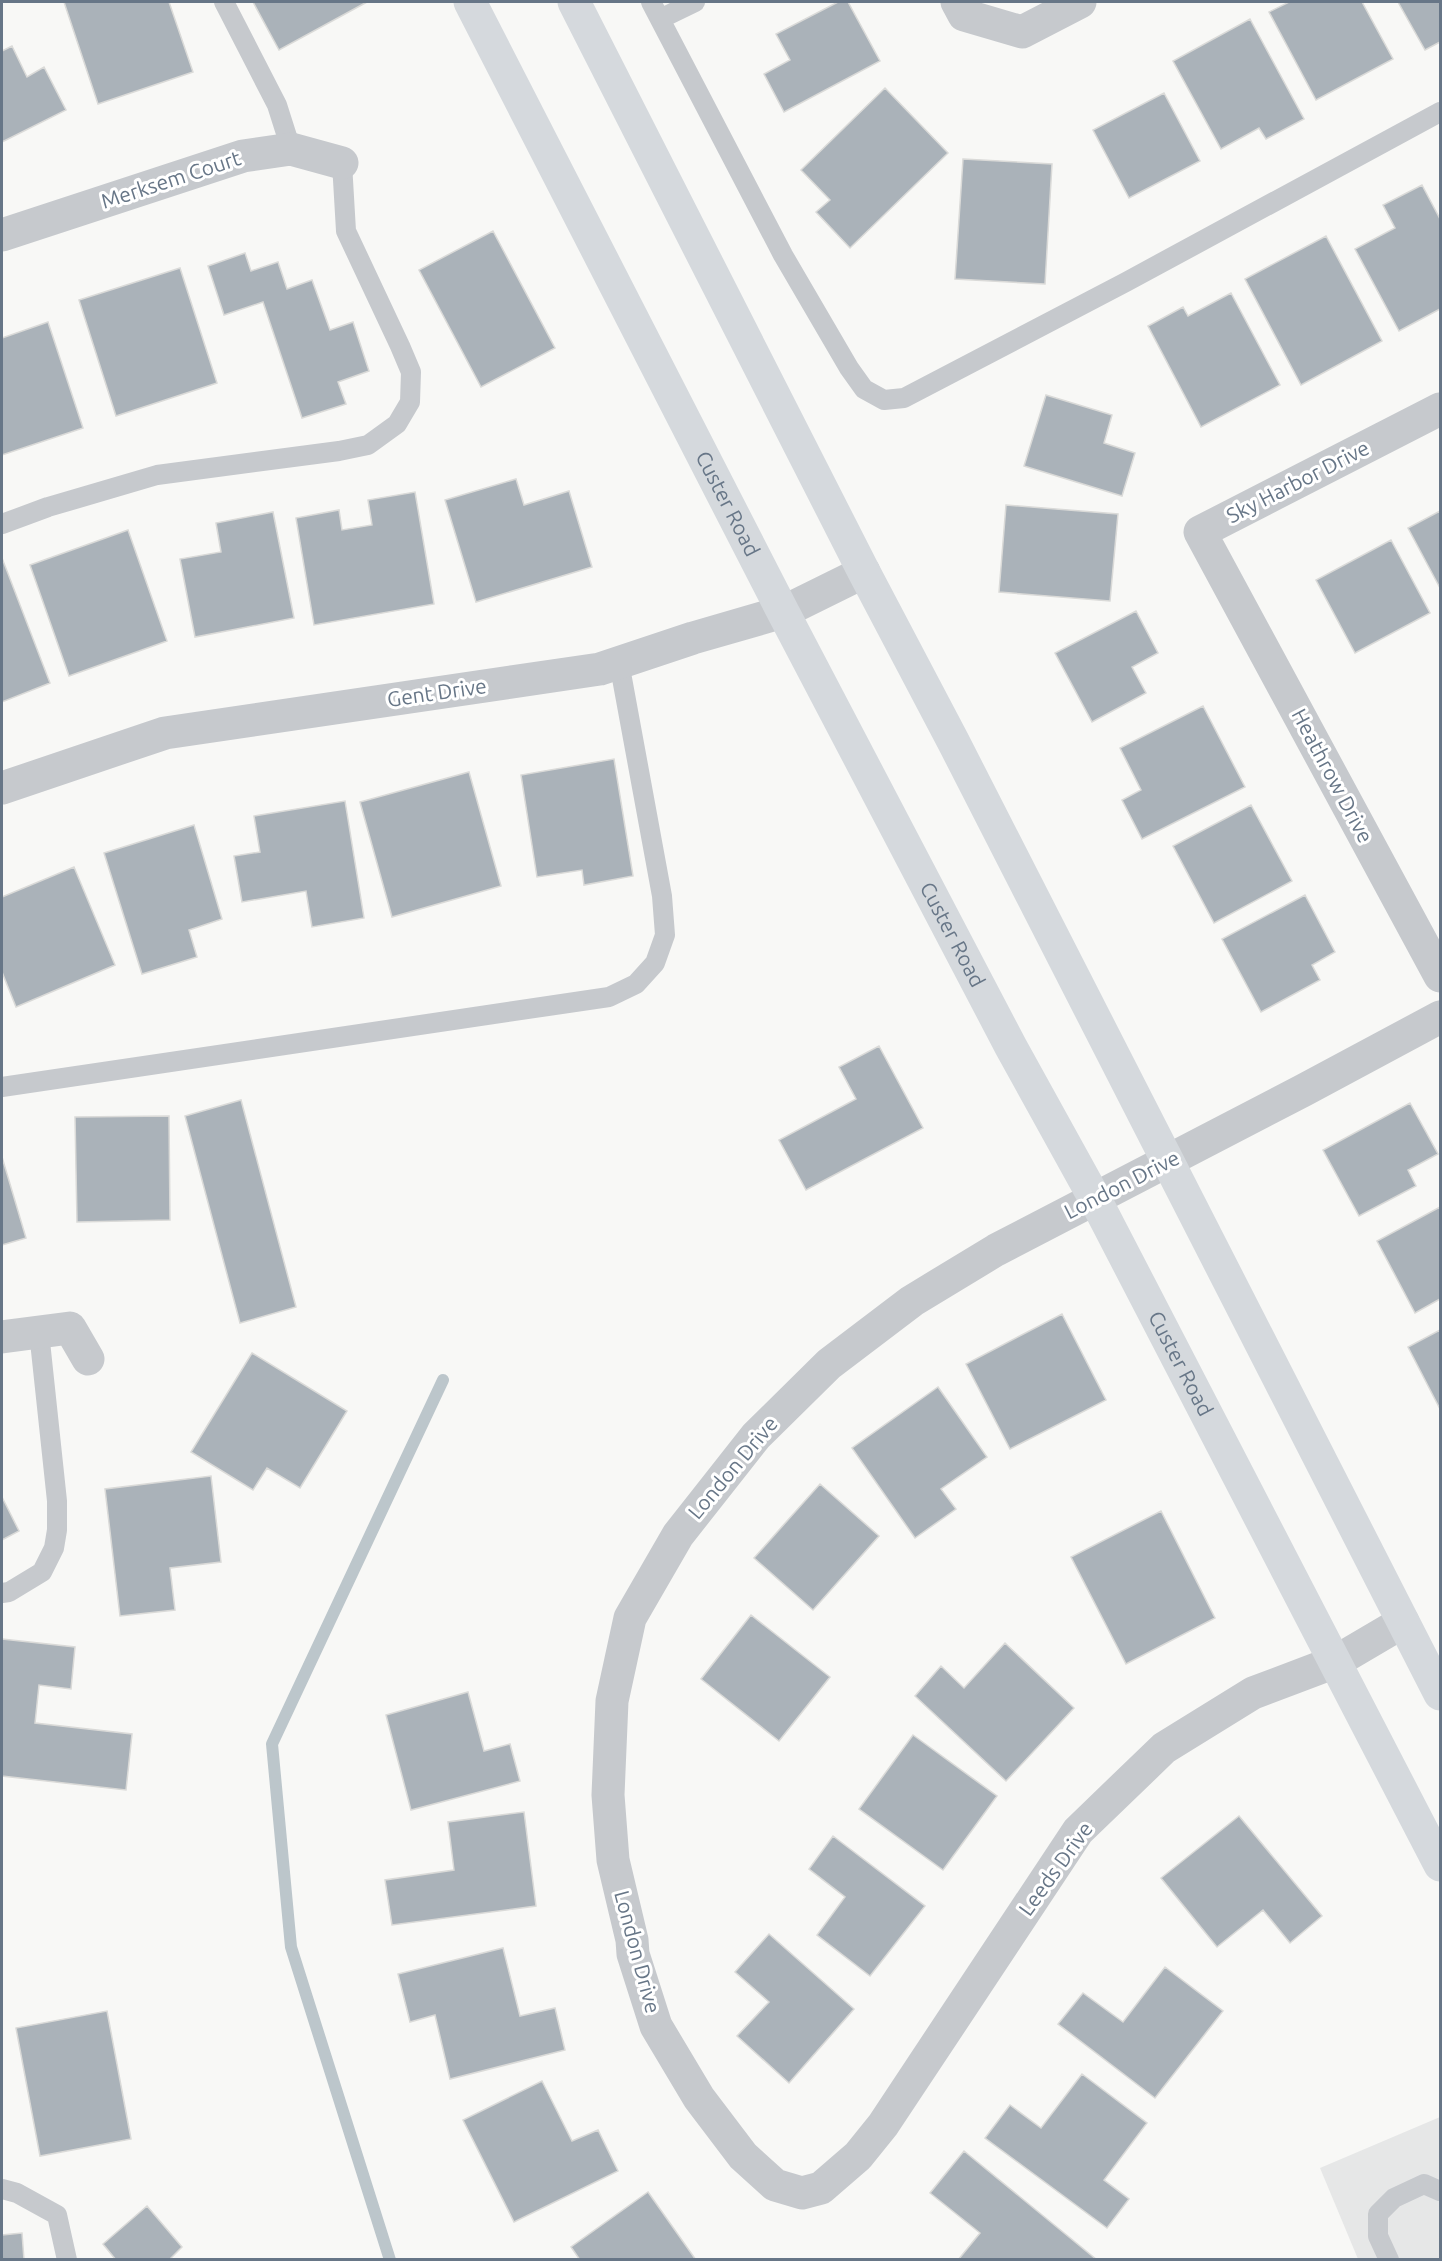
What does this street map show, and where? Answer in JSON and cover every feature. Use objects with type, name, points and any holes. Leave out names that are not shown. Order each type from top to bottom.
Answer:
[{"type":"main road","name":"Custer Road","points":[[470,2],[783,612],[1005,1036],[1095,1198],[1440,1865]]},
{"type":"main road","points":[[574,2],[1440,1694]]},
{"type":"street","points":[[957,2],[964,15],[1022,32],[1080,2]]},
{"type":"street","name":"Merksem Court","points":[[2,235],[243,156],[291,149],[342,163]]},
{"type":"street","name":"Sky Harbor Drive","points":[[1224,576],[1200,532],[1440,409]]},
{"type":"street","name":"Gent Drive","points":[[2,788],[165,733],[600,669],[783,612],[864,572]]},
{"type":"street","name":"Heathrow Drive","points":[[1224,576],[1440,976]]},
{"type":"street","name":"London Drive","points":[[820,2188],[802,2193],[775,2185],[743,2156],[699,2098],[656,2026],[633,1954],[613,1860],[608,1795],[612,1701],[630,1618],[678,1535],[756,1436],[829,1364],[912,1301],[996,1250],[1440,1017]]},
{"type":"street","points":[[2,1337],[70,1328],[88,1359]]},
{"type":"street","name":"Leeds Drive","points":[[820,2188],[858,2156],[883,2125],[1078,1831],[1164,1748],[1253,1693],[1335,1662],[1403,1622]]},
{"type":"lane","points":[[224,2],[277,105],[291,149]]},
{"type":"lane","points":[[695,2],[656,10],[783,255],[864,389],[884,400],[904,398],[1126,282],[1440,112]]},
{"type":"lane","points":[[2,524],[90,494],[157,475],[339,451],[368,445],[397,424],[410,402],[411,372],[346,231],[342,163]]},
{"type":"lane","points":[[2,1087],[609,997],[636,984],[655,963],[665,935],[662,896],[619,662]]},
{"type":"lane","points":[[2,1593],[9,1592],[42,1572],[54,1548],[57,1530],[57,1501],[39,1332]]},
{"type":"lane","points":[[1389,2259],[1378,2236],[1378,2214],[1394,2198],[1424,2184],[1440,2191]]},
{"type":"lane","points":[[2,2188],[17,2193],[57,2215],[67,2259]]},
{"type":"shaded area","points":[[1440,2117],[1440,2259],[1358,2259],[1320,2168]]},
{"type":"building","points":[[64,2],[169,2],[193,72],[98,104]]},
{"type":"building","points":[[253,2],[367,2],[279,50]]},
{"type":"building","points":[[838,2],[848,2],[880,61],[784,112],[764,74],[790,60],[776,34]]},
{"type":"building","points":[[1289,2],[1362,2],[1393,59],[1316,100],[1269,12]]},
{"type":"building","points":[[1398,2],[1440,2],[1440,42],[1425,50]]},
{"type":"building","points":[[1250,19],[1304,119],[1266,139],[1259,128],[1221,149],[1173,61]]},
{"type":"building","points":[[12,46],[27,77],[44,67],[66,110],[2,142],[2,51]]},
{"type":"building","points":[[885,88],[948,153],[850,248],[816,212],[830,200],[801,170]]},
{"type":"building","points":[[1164,93],[1200,161],[1129,198],[1093,130]]},
{"type":"building","points":[[963,159],[1052,164],[1045,284],[955,279]]},
{"type":"building","points":[[1422,185],[1440,219],[1440,309],[1399,331],[1355,249],[1395,228],[1383,205]]},
{"type":"building","points":[[493,231],[555,348],[481,387],[419,270]]},
{"type":"building","points":[[1326,236],[1382,341],[1301,385],[1245,279]]},
{"type":"building","points":[[245,253],[251,271],[278,262],[287,289],[312,280],[330,330],[353,322],[369,371],[338,382],[346,404],[302,418],[263,302],[224,315],[208,266]]},
{"type":"building","points":[[180,268],[217,383],[116,416],[79,300]]},
{"type":"building","points":[[1231,293],[1280,385],[1201,427],[1148,326],[1183,307],[1188,316]]},
{"type":"building","points":[[48,322],[83,428],[2,455],[2,338]]},
{"type":"building","points":[[1046,395],[1112,415],[1104,443],[1135,453],[1122,496],[1024,466]]},
{"type":"building","points":[[516,479],[524,505],[569,491],[592,567],[476,602],[445,500]]},
{"type":"building","points":[[415,492],[434,604],[314,625],[296,518],[339,510],[342,530],[372,525],[368,500]]},
{"type":"building","points":[[1006,505],[1118,514],[1110,601],[999,592]]},
{"type":"building","points":[[1440,511],[1440,588],[1408,528]]},
{"type":"building","points":[[273,512],[294,618],[195,637],[180,559],[221,552],[216,523]]},
{"type":"building","points":[[128,530],[167,641],[69,676],[30,565]]},
{"type":"building","points":[[1391,540],[1430,613],[1355,653],[1316,580]]},
{"type":"building","points":[[2,558],[50,683],[2,702]]},
{"type":"building","points":[[1136,611],[1158,653],[1132,667],[1146,693],[1092,722],[1055,653]]},
{"type":"building","points":[[1203,706],[1245,787],[1142,839],[1122,800],[1141,790],[1120,748]]},
{"type":"building","points":[[614,759],[633,876],[584,885],[582,870],[537,877],[521,775]]},
{"type":"building","points":[[469,772],[501,886],[392,917],[360,802]]},
{"type":"building","points":[[345,801],[364,918],[312,927],[306,891],[242,902],[234,856],[260,852],[254,816]]},
{"type":"building","points":[[1251,805],[1292,881],[1214,923],[1173,846]]},
{"type":"building","points":[[194,825],[222,919],[189,930],[197,957],[142,974],[104,853]]},
{"type":"building","points":[[74,867],[115,965],[16,1007],[2,972],[2,897]]},
{"type":"building","points":[[1305,895],[1335,952],[1312,965],[1320,980],[1261,1012],[1222,939]]},
{"type":"building","points":[[879,1046],[923,1128],[806,1190],[779,1140],[856,1099],[839,1067]]},
{"type":"building","points":[[241,1100],[296,1307],[240,1323],[185,1116]]},
{"type":"building","points":[[1410,1103],[1438,1154],[1408,1170],[1416,1186],[1359,1216],[1323,1150]]},
{"type":"building","points":[[169,1116],[170,1220],[77,1222],[75,1117]]},
{"type":"building","points":[[2,1157],[26,1238],[2,1245]]},
{"type":"building","points":[[1440,1207],[1440,1299],[1415,1313],[1377,1241]]},
{"type":"building","points":[[1062,1314],[1106,1400],[1010,1449],[966,1364]]},
{"type":"building","points":[[1440,1330],[1440,1409],[1408,1347]]},
{"type":"building","points":[[252,1353],[347,1411],[300,1488],[267,1468],[253,1490],[191,1452]]},
{"type":"building","points":[[938,1387],[987,1457],[941,1489],[956,1509],[915,1538],[852,1448]]},
{"type":"building","points":[[211,1476],[221,1562],[170,1568],[175,1610],[120,1616],[105,1489]]},
{"type":"building","points":[[820,1484],[879,1536],[813,1610],[754,1558]]},
{"type":"building","points":[[2,1497],[19,1531],[2,1540]]},
{"type":"building","points":[[1161,1511],[1215,1618],[1126,1664],[1071,1557]]},
{"type":"building","points":[[751,1615],[830,1677],[779,1741],[701,1679]]},
{"type":"building","points":[[2,1639],[75,1647],[71,1689],[39,1685],[35,1723],[132,1734],[126,1790],[2,1776]]},
{"type":"building","points":[[1005,1643],[1074,1708],[1006,1781],[915,1696],[941,1666],[964,1688]]},
{"type":"building","points":[[468,1692],[484,1751],[510,1744],[520,1781],[411,1810],[386,1715]]},
{"type":"building","points":[[913,1735],[997,1796],[943,1870],[859,1809]]},
{"type":"building","points":[[524,1812],[536,1906],[392,1925],[385,1880],[454,1870],[448,1822]]},
{"type":"building","points":[[1239,1816],[1322,1916],[1290,1943],[1263,1910],[1217,1947],[1161,1878]]},
{"type":"building","points":[[833,1836],[925,1906],[870,1976],[817,1935],[845,1897],[809,1869]]},
{"type":"building","points":[[769,1934],[854,2009],[789,2083],[737,2036],[769,2002],[735,1972]]},
{"type":"building","points":[[503,1948],[520,2016],[555,2008],[565,2050],[450,2079],[435,2015],[410,2022],[398,1974]]},
{"type":"building","points":[[1165,1967],[1223,2011],[1155,2098],[1058,2024],[1083,1993],[1123,2022]]},
{"type":"building","points":[[107,2011],[131,2139],[40,2156],[16,2028]]},
{"type":"building","points":[[1082,2074],[1147,2123],[1104,2180],[1129,2199],[1107,2228],[985,2138],[1010,2105],[1041,2128]]},
{"type":"building","points":[[542,2081],[572,2141],[598,2130],[618,2171],[514,2222],[463,2120]]},
{"type":"building","points":[[964,2151],[1097,2260],[958,2260],[980,2233],[930,2193]]},
{"type":"building","points":[[648,2192],[696,2260],[580,2260],[571,2247]]},
{"type":"building","points":[[147,2206],[182,2247],[169,2260],[116,2260],[103,2244]]},
{"type":"building","points":[[22,2233],[24,2260],[2,2260],[2,2235]]},
{"type":"waterway","points":[[390,2260],[291,1947],[272,1744],[443,1380]]}]
